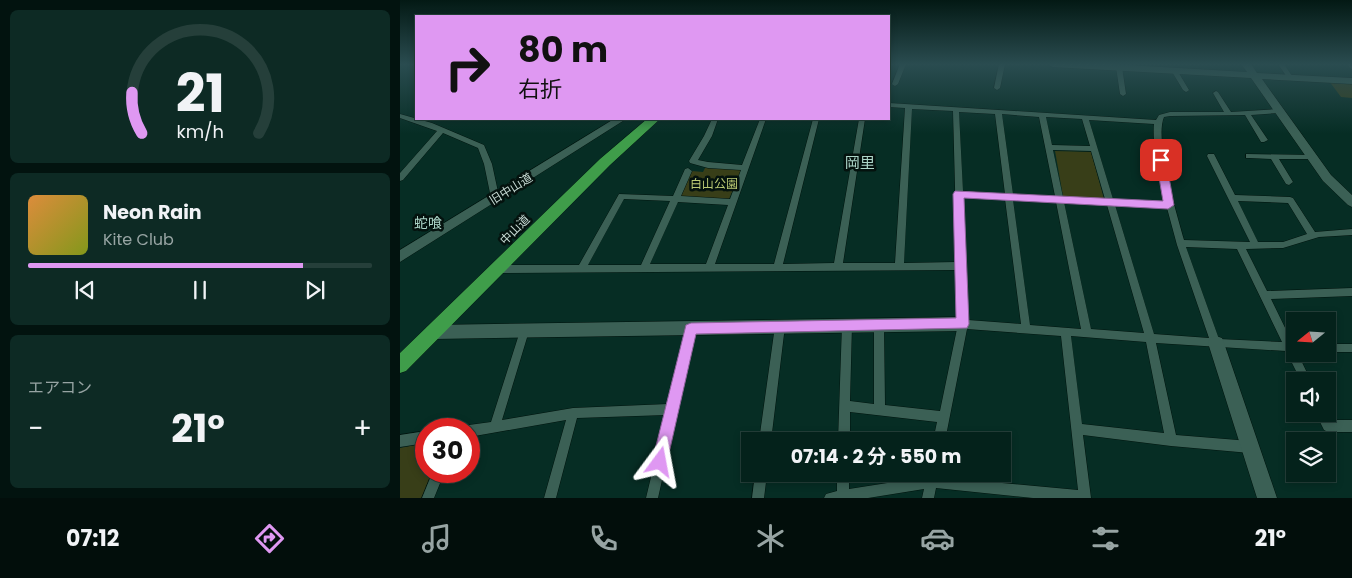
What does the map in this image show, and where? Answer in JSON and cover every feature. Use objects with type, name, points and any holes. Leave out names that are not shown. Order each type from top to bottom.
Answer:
[{"type":"highway","name":"中山道","points":[[400,365],[605,162],[653,120]]},
{"type":"street","points":[[1122,87],[1123,94]]},
{"type":"street","points":[[1261,87],[1327,178],[1352,202]]},
{"type":"street","points":[[1216,93],[1229,114]]},
{"type":"street","points":[[890,105],[1157,122]]},
{"type":"street","points":[[899,266],[909,106]]},
{"type":"street","points":[[940,432],[963,324],[956,109]]},
{"type":"street","points":[[1267,498],[1168,205],[1157,122],[1161,116],[1170,114],[1229,114],[1278,111]]},
{"type":"street","points":[[998,112],[1026,328]]},
{"type":"street","points":[[1247,113],[1264,140]]},
{"type":"street","points":[[1042,115],[1087,333]]},
{"type":"street","points":[[400,116],[442,130],[481,147],[488,164],[494,194],[498,197]]},
{"type":"street","points":[[1085,117],[1150,337],[1171,440]]},
{"type":"street","name":"旧中山道","points":[[400,257],[619,120]]},
{"type":"street","points":[[716,120],[693,161],[708,165],[745,168]]},
{"type":"street","points":[[710,268],[763,120]]},
{"type":"street","points":[[778,268],[816,120]]},
{"type":"street","points":[[838,267],[862,120]]},
{"type":"street","points":[[400,178],[418,160],[442,130]]},
{"type":"street","points":[[1048,147],[1094,149]]},
{"type":"street","points":[[1212,156],[1256,246]]},
{"type":"street","points":[[1249,156],[1312,157]]},
{"type":"street","points":[[1274,157],[1290,182]]},
{"type":"street","points":[[644,268],[688,171]]},
{"type":"street","points":[[959,194],[1168,205]]},
{"type":"street","points":[[582,268],[622,196],[733,202]]},
{"type":"street","points":[[1232,198],[1290,200],[1313,236]]},
{"type":"street","points":[[1181,243],[1283,246],[1313,236],[1352,232]]},
{"type":"street","points":[[1240,246],[1263,295],[1286,336]]},
{"type":"street","points":[[497,269],[961,266]]},
{"type":"street","points":[[1263,295],[1352,292]]},
{"type":"street","points":[[433,332],[963,324],[1286,347]]},
{"type":"street","points":[[844,432],[846,325]]},
{"type":"street","points":[[879,325],[880,410]]},
{"type":"street","points":[[766,432],[780,326]]},
{"type":"street","points":[[652,498],[691,329]]},
{"type":"street","points":[[495,426],[524,331]]},
{"type":"street","points":[[964,482],[1085,497],[1065,331]]},
{"type":"street","points":[[1336,348],[1352,348]]},
{"type":"street","points":[[844,406],[943,417]]},
{"type":"street","points":[[480,429],[573,413],[672,409]]},
{"type":"street","points":[[550,498],[573,413]]},
{"type":"street","points":[[1326,422],[1328,426],[1352,426]]},
{"type":"street","points":[[1076,429],[1250,447]]},
{"type":"street","points":[[400,442],[415,440]]},
{"type":"street","points":[[758,498],[760,482]]},
{"type":"street","points":[[841,482],[836,497],[912,482]]},
{"type":"street","points":[[928,498],[931,482]]},
{"type":"street","points":[[428,498],[434,483]]},
{"type":"green space","points":[[1334,87],[1352,87],[1352,98],[1341,97]]},
{"type":"green space","points":[[1055,151],[1091,152],[1104,199],[1063,196]]},
{"type":"green space","name":"白山公園","points":[[705,168],[739,169],[741,171],[729,199],[680,197],[692,171],[703,172]]},
{"type":"green space","points":[[415,445],[415,483],[428,483],[422,498],[400,498],[400,448]]},
{"type":"district","name":"岡里","points":[[860,163]]},
{"type":"district","name":"蛇喰","points":[[428,223]]},
{"type":"route","points":[[660,462],[691,329],[963,324],[959,194],[1168,205],[1161,160]]}]
